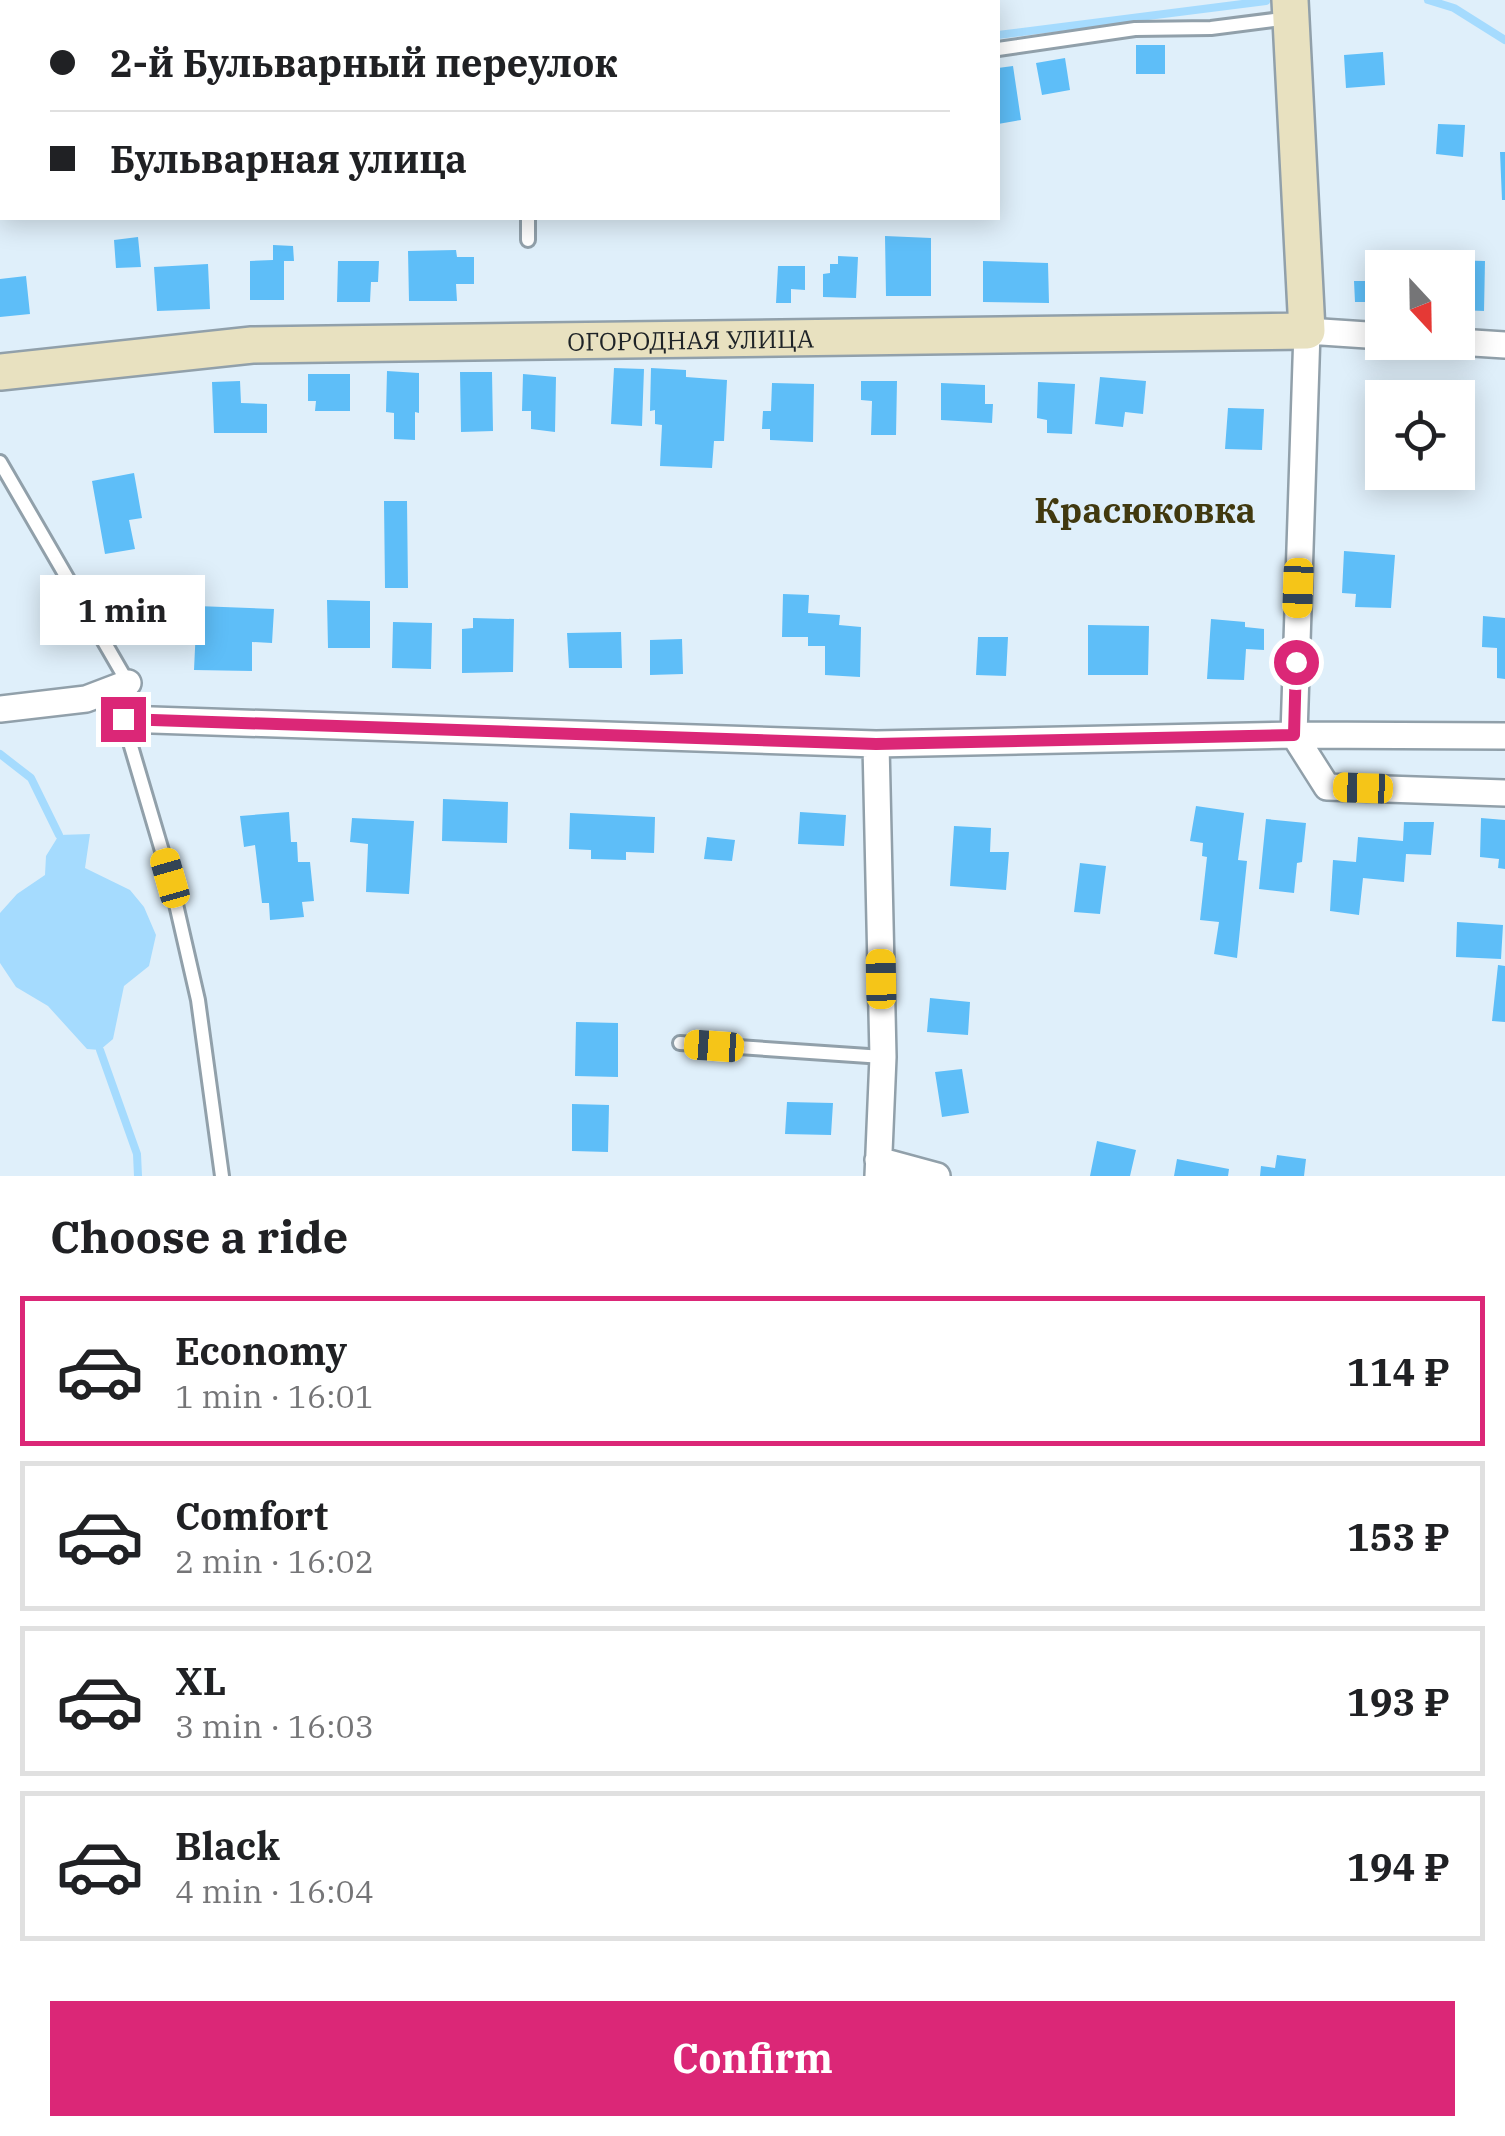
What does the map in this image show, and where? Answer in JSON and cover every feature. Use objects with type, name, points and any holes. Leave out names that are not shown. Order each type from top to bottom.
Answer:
[{"type":"street","points":[[1291,9],[1307,331],[1294,735],[1327,786],[1505,793]]},
{"type":"street","name":"ОГОРОДНАЯ УЛИЦА","points":[[0,372],[252,345],[1307,331],[1365,335]]},
{"type":"street","points":[[1475,343],[1505,345]]},
{"type":"street","points":[[0,709],[86,699],[128,684]]},
{"type":"street","points":[[123,719],[876,744],[1294,735],[1505,736]]},
{"type":"street","points":[[876,744],[882,1057],[878,1168],[937,1176]]},
{"type":"lane","points":[[1000,49],[1136,30],[1211,28],[1291,9]]},
{"type":"lane","points":[[528,220],[528,240]]},
{"type":"lane","points":[[0,462],[128,684],[123,719],[170,878],[194,982],[222,1176]]},
{"type":"lane","points":[[680,1043],[882,1057]]},
{"type":"water","points":[[90,834],[85,868],[130,890],[144,907],[156,935],[149,966],[124,986],[113,1039],[100,1050],[87,1049],[48,1006],[16,987],[0,963],[0,913],[17,894],[45,875],[46,856],[59,835]]},
{"type":"building","points":[[1136,45],[1165,45],[1165,74],[1136,74]]},
{"type":"building","points":[[1383,52],[1385,85],[1346,88],[1344,55]]},
{"type":"building","points":[[1065,58],[1070,90],[1042,95],[1036,63]]},
{"type":"building","points":[[1013,66],[1021,120],[1000,124],[1000,68]]},
{"type":"building","points":[[1438,124],[1465,125],[1463,157],[1436,154]]},
{"type":"building","points":[[1500,152],[1505,152],[1505,200],[1502,200]]},
{"type":"building","points":[[885,236],[931,238],[931,296],[886,296]]},
{"type":"building","points":[[138,237],[141,267],[116,268],[114,240]]},
{"type":"building","points":[[273,245],[293,246],[294,261],[284,261],[284,300],[250,300],[250,261],[273,260]]},
{"type":"building","points":[[456,250],[457,257],[474,257],[474,284],[456,284],[457,301],[409,301],[408,251]]},
{"type":"building","points":[[838,256],[858,257],[856,298],[823,297],[823,274],[830,273],[830,264],[838,264]]},
{"type":"building","points":[[338,261],[379,261],[378,282],[371,282],[370,302],[337,302]]},
{"type":"building","points":[[983,261],[1048,263],[1049,303],[983,302]]},
{"type":"building","points":[[1475,261],[1485,261],[1484,311],[1475,311]]},
{"type":"building","points":[[208,264],[210,309],[157,311],[154,267]]},
{"type":"building","points":[[778,266],[805,266],[805,290],[791,289],[791,303],[776,303]]},
{"type":"building","points":[[26,276],[30,314],[0,317],[0,279]]},
{"type":"building","points":[[1354,281],[1365,281],[1365,302],[1355,302]]},
{"type":"building","points":[[614,368],[644,369],[642,426],[611,424]]},
{"type":"building","points":[[651,368],[686,370],[686,377],[727,380],[724,441],[714,441],[712,468],[660,466],[662,425],[655,424],[655,410],[650,411]]},
{"type":"building","points":[[387,371],[419,373],[415,440],[394,439],[394,413],[386,412]]},
{"type":"building","points":[[460,372],[492,372],[493,431],[461,432]]},
{"type":"building","points":[[308,374],[350,374],[350,411],[315,411],[316,401],[308,401]]},
{"type":"building","points":[[523,374],[556,377],[555,432],[531,429],[531,411],[522,411]]},
{"type":"building","points":[[1100,377],[1146,381],[1143,414],[1125,412],[1123,427],[1095,424]]},
{"type":"building","points":[[240,381],[241,403],[267,404],[267,433],[214,433],[212,382]]},
{"type":"building","points":[[861,381],[897,381],[896,435],[871,435],[872,401],[861,400]]},
{"type":"building","points":[[1038,382],[1075,384],[1072,434],[1047,433],[1047,420],[1037,418]]},
{"type":"building","points":[[772,383],[814,384],[813,442],[770,440],[770,429],[762,429],[763,411],[771,411]]},
{"type":"building","points":[[941,383],[985,385],[985,404],[993,404],[992,423],[941,420]]},
{"type":"building","points":[[1228,408],[1264,409],[1262,450],[1225,449]]},
{"type":"building","points":[[134,473],[142,518],[129,520],[135,549],[105,554],[92,481]]},
{"type":"building","points":[[384,501],[407,501],[408,588],[385,588]]},
{"type":"building","points":[[1344,551],[1395,555],[1391,608],[1355,607],[1356,594],[1342,593]]},
{"type":"building","points":[[783,594],[809,595],[808,613],[840,615],[839,625],[861,627],[860,677],[825,675],[825,646],[808,646],[808,637],[782,637]]},
{"type":"building","points":[[327,600],[370,601],[370,648],[328,648]]},
{"type":"building","points":[[197,606],[274,609],[272,643],[252,642],[252,671],[194,670]]},
{"type":"building","points":[[1483,616],[1505,618],[1505,679],[1497,678],[1497,648],[1482,647]]},
{"type":"building","points":[[473,618],[514,619],[513,672],[462,673],[462,629],[473,628]]},
{"type":"building","points":[[1211,619],[1245,622],[1245,627],[1264,629],[1264,650],[1246,649],[1244,680],[1207,679]]},
{"type":"building","points":[[393,622],[432,623],[431,669],[392,668]]},
{"type":"building","points":[[1088,625],[1149,626],[1148,675],[1088,675]]},
{"type":"building","points":[[621,632],[622,668],[569,668],[567,633]]},
{"type":"building","points":[[978,637],[1008,637],[1006,676],[976,675]]},
{"type":"building","points":[[682,639],[683,674],[650,675],[650,640]]},
{"type":"building","points":[[443,799],[508,802],[507,843],[442,841]]},
{"type":"building","points":[[1196,806],[1244,813],[1238,860],[1247,861],[1237,958],[1214,954],[1219,922],[1200,920],[1207,857],[1202,856],[1203,843],[1190,841]]},
{"type":"building","points":[[289,812],[291,842],[297,842],[298,862],[310,862],[314,901],[302,902],[304,917],[270,920],[269,903],[262,903],[255,845],[244,847],[240,816]]},
{"type":"building","points":[[800,812],[846,815],[844,846],[798,844]]},
{"type":"building","points":[[570,813],[655,817],[654,853],[626,852],[626,860],[591,859],[591,850],[569,849]]},
{"type":"building","points":[[352,818],[414,821],[409,894],[366,892],[368,844],[350,842]]},
{"type":"building","points":[[1481,818],[1505,820],[1505,869],[1498,868],[1499,859],[1480,857]]},
{"type":"building","points":[[1266,819],[1306,823],[1294,893],[1259,889]]},
{"type":"building","points":[[1404,822],[1434,822],[1431,855],[1406,854],[1404,882],[1363,878],[1359,915],[1330,911],[1333,860],[1356,862],[1358,837],[1403,841]]},
{"type":"building","points":[[954,826],[991,828],[990,852],[1009,852],[1006,890],[950,886]]},
{"type":"building","points":[[707,837],[735,840],[732,861],[704,859]]},
{"type":"building","points":[[1080,863],[1106,866],[1100,914],[1074,912]]},
{"type":"building","points":[[1457,922],[1503,925],[1501,959],[1456,957]]},
{"type":"building","points":[[1498,965],[1505,966],[1505,1022],[1492,1021]]},
{"type":"building","points":[[930,998],[970,1002],[968,1035],[927,1032]]},
{"type":"building","points":[[576,1022],[618,1023],[618,1077],[575,1076]]},
{"type":"building","points":[[962,1069],[969,1113],[942,1117],[935,1072]]},
{"type":"building","points":[[787,1102],[833,1103],[831,1135],[785,1134]]},
{"type":"building","points":[[572,1104],[609,1105],[608,1152],[572,1151]]},
{"type":"building","points":[[1097,1141],[1136,1150],[1130,1176],[1090,1176]]},
{"type":"building","points":[[1277,1155],[1306,1159],[1304,1176],[1260,1176],[1261,1166],[1275,1168]]},
{"type":"building","points":[[1177,1159],[1229,1169],[1228,1176],[1174,1176]]},
{"type":"waterway","points":[[1428,0],[1454,8],[1505,40]]},
{"type":"waterway","points":[[1000,35],[1266,1]]},
{"type":"waterway","points":[[0,754],[31,778],[59,835]]},
{"type":"waterway","points":[[100,1050],[137,1154],[138,1176]]},
{"type":"district","name":"Красюковка","points":[[1145,510]]},
{"type":"route","points":[[123,719],[876,744],[1294,735],[1296,662]]}]
